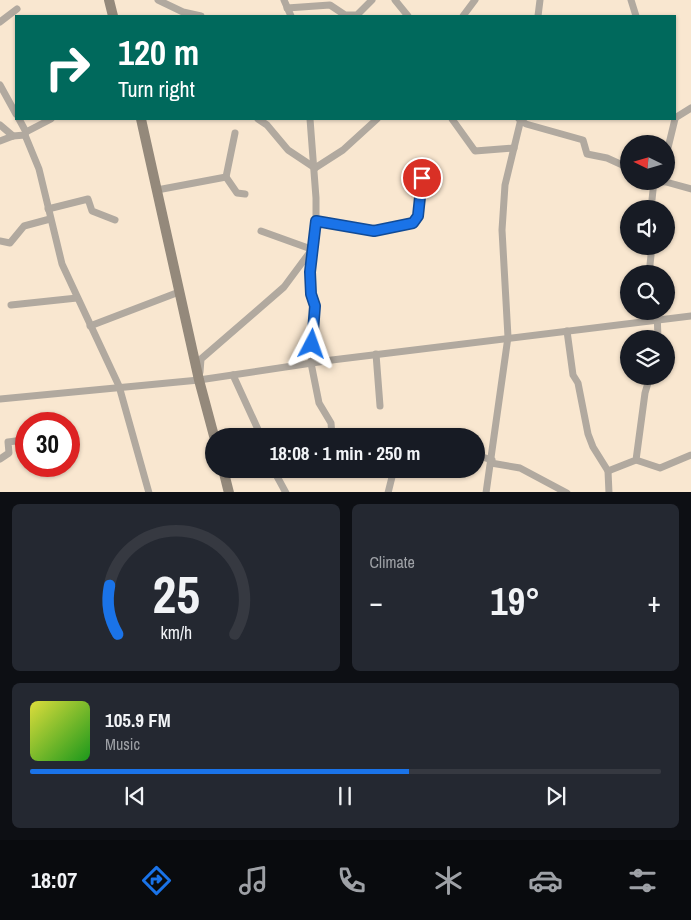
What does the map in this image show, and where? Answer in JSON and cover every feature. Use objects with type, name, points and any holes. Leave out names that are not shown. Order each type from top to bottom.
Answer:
[{"type":"street","points":[[109,0],[113,15]]},
{"type":"street","points":[[158,0],[183,12],[196,15]]},
{"type":"street","points":[[284,0],[290,15]]},
{"type":"street","points":[[287,8],[330,5],[345,15],[358,15],[372,0]]},
{"type":"street","points":[[395,0],[407,15]]},
{"type":"street","points":[[464,15],[475,0]]},
{"type":"street","points":[[538,15],[540,0]]},
{"type":"street","points":[[631,0],[636,15]]},
{"type":"street","points":[[0,22],[17,10]]},
{"type":"street","points":[[0,85],[15,112]]},
{"type":"street","points":[[676,117],[691,108]]},
{"type":"street","points":[[20,120],[39,169],[62,264],[119,386],[149,492]]},
{"type":"street","points":[[0,141],[26,133],[49,120]]},
{"type":"street","points":[[141,120],[198,380],[212,428]]},
{"type":"street","points":[[259,120],[288,150],[315,168]]},
{"type":"street","points":[[310,120],[315,168],[316,221],[311,251],[311,294],[315,306],[311,363],[319,403],[331,428]]},
{"type":"street","points":[[315,168],[343,150],[376,120]]},
{"type":"street","points":[[453,120],[475,151],[514,148]]},
{"type":"street","points":[[486,492],[508,337],[502,230],[505,185],[520,120]]},
{"type":"street","points":[[521,120],[526,124],[583,140],[587,154],[607,158],[620,164]]},
{"type":"street","points":[[671,135],[675,120]]},
{"type":"street","points":[[0,125],[13,136]]},
{"type":"street","points":[[235,133],[226,177],[237,193],[245,194]]},
{"type":"street","points":[[157,190],[226,177]]},
{"type":"street","points":[[316,221],[374,231],[413,223],[418,216],[422,178]]},
{"type":"street","points":[[675,185],[691,189]]},
{"type":"street","points":[[48,209],[88,199],[92,211],[114,220]]},
{"type":"street","points":[[0,241],[10,243],[24,226],[50,219]]},
{"type":"street","points":[[261,231],[311,251]]},
{"type":"street","points":[[198,380],[201,359],[284,287],[311,251]]},
{"type":"street","points":[[90,326],[179,292]]},
{"type":"street","points":[[11,305],[77,298]]},
{"type":"street","points":[[675,318],[691,316]]},
{"type":"street","points":[[0,399],[119,386],[198,380],[376,354],[658,320],[658,330]]},
{"type":"street","points":[[567,331],[573,375],[578,383],[588,434],[592,447],[608,471],[609,492]]},
{"type":"street","points":[[376,354],[380,406]]},
{"type":"street","points":[[233,375],[257,428]]},
{"type":"street","points":[[636,460],[647,385]]},
{"type":"street","points":[[0,459],[9,453],[8,442],[15,441]]},
{"type":"street","points":[[608,471],[636,460],[660,468],[691,455]]},
{"type":"street","points":[[485,459],[520,468],[567,492]]},
{"type":"street","points":[[225,478],[229,492]]},
{"type":"street","points":[[278,478],[286,492]]},
{"type":"street","points":[[388,492],[392,478]]},
{"type":"route","points":[[312,344],[315,306],[311,294],[310,252],[316,221],[374,231],[394,225],[413,223],[418,216],[422,178]]}]
